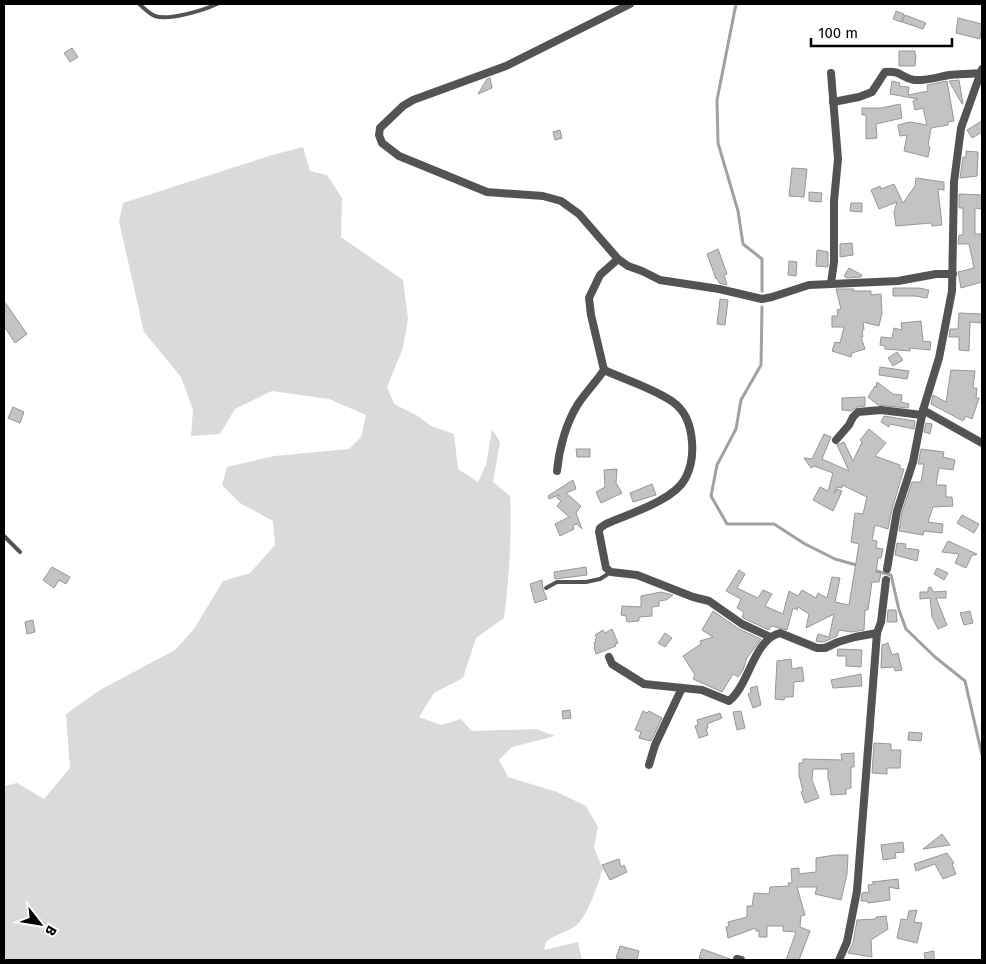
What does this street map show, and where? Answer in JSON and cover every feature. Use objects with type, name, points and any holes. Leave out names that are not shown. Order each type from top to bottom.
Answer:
[{"type":"street","points":[[630,4],[506,66],[413,100],[403,106],[380,128],[379,135],[382,143],[399,156],[487,192],[543,196],[561,200],[578,214],[618,259],[628,266],[660,280],[719,288],[762,299],[809,285],[898,281],[936,274],[953,274]]},
{"type":"street","points":[[833,102],[859,97],[872,92],[885,72],[893,71],[909,79],[916,80],[981,71],[960,137],[954,182],[952,292],[939,358],[923,413],[913,462],[897,511],[887,569]]},
{"type":"street","points":[[830,73],[838,159],[834,201],[834,262],[831,283]]},
{"type":"street","points":[[604,370],[591,315],[589,298],[600,275],[618,259]]},
{"type":"street","points":[[557,471],[559,456],[570,419],[579,402],[604,370]]},
{"type":"street","points":[[604,370],[674,403],[685,415],[691,428],[692,452],[689,468],[684,480],[675,490],[660,500],[600,528],[601,551],[606,568],[611,572],[637,574],[693,597],[709,601],[742,624],[770,637]]},
{"type":"street","points":[[836,440],[858,412],[881,410],[923,413],[982,443]]},
{"type":"street","points":[[839,960],[847,942],[857,891],[877,633],[881,622],[886,580]]},
{"type":"street","points":[[609,658],[612,664],[644,684],[702,690],[729,701],[736,695],[756,656],[770,637],[780,633],[817,648],[825,648],[846,640],[877,633]]},
{"type":"street","points":[[649,765],[655,744],[682,688]]},
{"type":"lane","points":[[139,4],[156,16],[203,11],[217,4]]},
{"type":"lane","points":[[4,536],[20,552]]},
{"type":"lane","points":[[546,588],[557,582],[586,582],[600,579],[611,572]]},
{"type":"shaded area","points":[[303,147],[310,171],[327,175],[342,198],[341,237],[403,280],[408,319],[403,348],[387,387],[394,404],[418,416],[431,426],[454,434],[458,469],[478,482],[486,465],[492,429],[500,442],[493,482],[510,496],[511,512],[510,557],[504,618],[476,638],[463,678],[434,693],[419,717],[441,725],[461,719],[472,731],[536,729],[555,736],[512,747],[499,760],[508,777],[557,792],[586,806],[598,827],[594,848],[603,869],[591,902],[577,925],[546,942],[544,950],[578,942],[582,960],[4,960],[4,786],[17,783],[44,799],[70,768],[66,714],[100,690],[175,650],[194,629],[223,581],[250,573],[275,545],[273,521],[240,503],[222,485],[227,467],[274,456],[349,449],[361,437],[366,415],[329,399],[272,391],[235,409],[220,434],[191,436],[193,410],[181,377],[144,332],[119,221],[123,203],[272,155]]},
{"type":"building","points":[[896,11],[904,14],[901,22],[893,19]]},
{"type":"building","points":[[905,15],[926,23],[923,29],[902,22]]},
{"type":"building","points":[[958,18],[982,24],[980,39],[956,33]]},
{"type":"building","points":[[72,48],[78,57],[70,62],[64,53]]},
{"type":"building","points":[[899,51],[915,51],[915,66],[899,66]]},
{"type":"building","points":[[490,78],[492,88],[478,94],[487,79]]},
{"type":"building","points":[[959,80],[963,104],[949,81]]},
{"type":"building","points":[[892,81],[900,83],[899,86],[909,87],[908,95],[928,91],[927,85],[947,81],[954,121],[948,122],[948,125],[931,128],[928,157],[904,151],[907,135],[900,136],[898,125],[910,122],[927,125],[923,108],[915,110],[913,101],[918,99],[890,94]]},
{"type":"building","points":[[900,104],[902,118],[876,124],[877,138],[866,139],[866,115],[862,115],[862,108],[881,108]]},
{"type":"building","points":[[982,121],[982,132],[972,138],[967,130]]},
{"type":"building","points":[[560,130],[562,138],[555,140],[553,132]]},
{"type":"building","points":[[966,151],[978,152],[977,176],[960,178],[963,157],[966,157]]},
{"type":"building","points":[[792,168],[807,169],[804,197],[789,196]]},
{"type":"building","points":[[916,178],[944,182],[944,190],[938,189],[942,225],[932,226],[931,223],[896,226],[894,212],[897,202],[879,209],[871,190],[880,186],[881,189],[894,184],[903,203],[915,186]]},
{"type":"building","points":[[809,192],[822,193],[821,202],[809,201]]},
{"type":"building","points":[[959,194],[982,195],[982,209],[975,208],[975,234],[981,234],[982,282],[961,288],[958,272],[974,268],[969,244],[958,244],[959,235],[963,235],[963,208],[959,208]]},
{"type":"building","points":[[851,203],[862,203],[862,212],[850,211]]},
{"type":"building","points":[[852,243],[853,255],[840,257],[840,244]]},
{"type":"building","points":[[718,249],[727,274],[724,275],[727,285],[719,283],[716,279],[707,254]]},
{"type":"building","points":[[817,250],[828,252],[828,267],[816,266]]},
{"type":"building","points":[[789,261],[797,262],[796,276],[788,275]]},
{"type":"building","points":[[849,268],[862,275],[861,277],[847,278],[844,276]]},
{"type":"building","points":[[893,288],[929,290],[927,298],[893,296]]},
{"type":"building","points":[[836,289],[871,291],[871,295],[881,294],[882,313],[879,326],[863,322],[864,330],[862,330],[863,337],[861,337],[865,349],[852,353],[851,357],[832,351],[835,342],[840,343],[844,327],[832,327],[832,316],[838,316],[837,310],[841,309]]},
{"type":"building","points":[[720,299],[728,300],[725,325],[717,324]]},
{"type":"building","points":[[4,301],[27,334],[15,343],[4,326]]},
{"type":"building","points":[[959,313],[982,314],[982,323],[970,322],[969,351],[959,350],[959,337],[949,337],[950,329],[958,329]]},
{"type":"building","points":[[921,321],[923,341],[931,342],[930,350],[910,348],[910,351],[885,349],[885,346],[880,345],[881,337],[892,338],[894,328],[902,330],[901,323]]},
{"type":"building","points":[[897,352],[903,360],[893,366],[888,358]]},
{"type":"building","points":[[880,367],[909,371],[907,379],[879,375]]},
{"type":"building","points":[[951,370],[975,371],[973,388],[977,388],[976,398],[979,398],[972,419],[966,416],[963,421],[931,404],[933,395],[946,402]]},
{"type":"building","points":[[877,382],[893,394],[902,395],[901,402],[909,404],[908,408],[878,405],[868,397],[875,386],[876,388]]},
{"type":"building","points":[[865,397],[865,406],[857,407],[851,411],[842,410],[842,398]]},
{"type":"building","points":[[13,407],[24,412],[20,423],[8,418]]},
{"type":"building","points":[[884,416],[915,421],[914,429],[890,424],[889,427],[881,422]]},
{"type":"building","points":[[926,423],[932,424],[930,434],[924,432]]},
{"type":"building","points":[[869,429],[886,443],[875,456],[900,465],[900,469],[904,469],[888,529],[875,525],[872,540],[877,541],[876,548],[883,549],[881,558],[878,558],[876,572],[881,573],[879,582],[872,582],[868,610],[865,610],[864,630],[851,632],[839,630],[837,636],[824,642],[816,641],[818,634],[829,637],[834,614],[806,628],[809,614],[798,607],[797,610],[793,608],[787,630],[771,626],[769,630],[745,619],[742,617],[744,612],[737,608],[741,599],[726,591],[739,570],[745,574],[737,588],[758,598],[763,590],[772,594],[765,606],[783,614],[789,591],[798,596],[802,590],[816,598],[818,593],[827,598],[832,577],[840,578],[835,602],[849,605],[859,544],[851,542],[855,513],[863,514],[867,497],[842,485],[842,488],[837,487],[834,493],[837,489],[842,491],[833,511],[813,500],[820,487],[828,491],[833,473],[814,466],[811,468],[804,458],[812,459],[824,434],[831,437],[822,459],[849,471],[837,445],[844,442],[853,461],[862,442],[860,440]]},
{"type":"building","points":[[576,449],[590,449],[590,457],[577,457]]},
{"type":"building","points":[[921,449],[944,452],[943,457],[955,460],[953,470],[939,468],[936,485],[946,485],[946,497],[952,497],[953,506],[933,507],[928,522],[943,524],[942,533],[924,531],[923,535],[899,531],[902,512],[912,482],[921,482],[924,464],[918,464]]},
{"type":"building","points":[[617,469],[616,483],[622,493],[601,503],[596,492],[605,487],[604,470]]},
{"type":"building","points":[[573,480],[576,489],[566,493],[581,506],[576,513],[582,529],[577,524],[573,525],[574,529],[560,536],[555,524],[569,517],[557,506],[561,501],[557,498],[559,495],[549,499],[548,496]]},
{"type":"building","points":[[652,484],[656,495],[633,502],[630,493]]},
{"type":"building","points":[[962,515],[979,524],[974,533],[957,523]]},
{"type":"building","points":[[948,541],[977,554],[972,555],[966,568],[955,563],[959,554],[942,552]]},
{"type":"building","points":[[897,543],[906,544],[905,548],[919,550],[917,561],[895,555]]},
{"type":"building","points":[[52,567],[70,577],[66,584],[59,580],[54,588],[43,580]]},
{"type":"building","points":[[586,567],[587,575],[555,579],[554,572]]},
{"type":"building","points":[[937,568],[948,573],[944,580],[934,574]]},
{"type":"building","points":[[542,580],[547,599],[535,603],[530,584]]},
{"type":"building","points":[[931,587],[933,592],[946,591],[946,598],[936,598],[947,625],[938,629],[932,617],[930,598],[920,599],[920,592],[928,592],[928,588]]},
{"type":"building","points":[[661,592],[673,595],[666,600],[659,601],[659,606],[652,607],[652,616],[639,617],[639,621],[627,622],[626,616],[621,615],[622,606],[641,607],[641,596]]},
{"type":"building","points":[[888,610],[896,610],[897,622],[887,622]]},
{"type":"building","points":[[713,611],[739,629],[761,639],[747,658],[743,670],[738,677],[733,674],[722,692],[693,679],[695,675],[683,656],[701,644],[700,641],[713,637],[702,630]]},
{"type":"building","points":[[970,611],[973,623],[964,625],[960,613]]},
{"type":"building","points":[[33,620],[35,632],[27,634],[25,622]]},
{"type":"building","points":[[612,629],[618,643],[615,644],[616,646],[596,654],[594,643],[597,638],[595,635],[603,630],[605,633]]},
{"type":"building","points":[[665,633],[672,638],[665,647],[658,643]]},
{"type":"building","points":[[888,643],[892,655],[898,653],[902,670],[895,671],[894,667],[881,668],[882,645]]},
{"type":"building","points":[[838,649],[862,650],[861,667],[846,666],[846,656],[837,656]]},
{"type":"building","points":[[791,659],[792,669],[802,667],[804,681],[794,682],[793,697],[785,697],[784,700],[775,699],[777,661]]},
{"type":"building","points":[[861,674],[862,686],[833,688],[831,680]]},
{"type":"building","points":[[757,686],[761,705],[753,708],[748,694],[751,693],[750,688]]},
{"type":"building","points":[[570,710],[571,718],[563,719],[562,711]]},
{"type":"building","points":[[643,711],[647,713],[649,711],[662,718],[651,741],[639,738],[641,732],[635,730]]},
{"type":"building","points":[[741,711],[745,728],[737,730],[733,712]]},
{"type":"building","points":[[720,713],[722,718],[707,724],[708,735],[699,738],[695,726],[698,725],[697,720]]},
{"type":"building","points":[[909,732],[922,733],[921,741],[908,740]]},
{"type":"building","points":[[874,743],[891,744],[891,750],[901,750],[900,768],[887,768],[887,774],[872,773]]},
{"type":"building","points":[[854,753],[854,767],[851,767],[851,788],[846,789],[846,794],[831,795],[828,769],[813,769],[812,780],[819,798],[805,803],[801,792],[803,791],[799,775],[799,763],[803,763],[803,759],[842,760],[841,754]]},
{"type":"building","points":[[942,834],[950,845],[923,849]]},
{"type":"building","points":[[903,842],[904,852],[895,853],[896,858],[883,860],[881,845]]},
{"type":"building","points":[[947,853],[954,863],[952,864],[956,874],[943,879],[935,864],[916,871],[914,864]]},
{"type":"building","points":[[848,855],[847,874],[841,900],[815,894],[817,887],[797,887],[805,915],[801,916],[800,927],[810,931],[799,960],[786,960],[796,932],[783,931],[783,926],[767,926],[767,937],[759,937],[759,931],[756,931],[756,928],[728,938],[726,927],[729,926],[728,922],[747,917],[747,906],[752,906],[754,893],[769,894],[770,887],[789,886],[788,883],[792,883],[791,869],[799,868],[799,874],[816,872],[816,858]]},
{"type":"building","points":[[619,859],[621,867],[624,865],[627,872],[610,880],[602,865]]},
{"type":"building","points":[[898,879],[899,889],[889,887],[890,900],[868,903],[867,901],[861,901],[862,893],[869,892],[868,885],[875,884],[872,882]]},
{"type":"building","points":[[917,910],[914,922],[922,923],[917,943],[897,938],[901,919],[907,920],[909,911]]},
{"type":"building","points":[[886,916],[888,929],[871,940],[872,957],[848,953],[853,943],[857,920],[876,919],[876,917]]},
{"type":"building","points":[[620,946],[639,951],[637,960],[616,958]]},
{"type":"building","points":[[702,949],[730,959],[707,960],[699,958]]},
{"type":"building","points":[[934,951],[934,960],[925,960],[924,953]]},
{"type":"waterway","points":[[736,4],[717,100],[718,143],[738,211],[743,244],[762,259],[762,291]]},
{"type":"waterway","points":[[762,307],[761,365],[741,400],[736,429],[717,465],[711,496],[727,524],[774,524],[805,544],[835,559],[860,566]]},
{"type":"waterway","points":[[873,570],[891,575],[899,610],[906,629],[935,657],[965,681],[982,755]]}]
